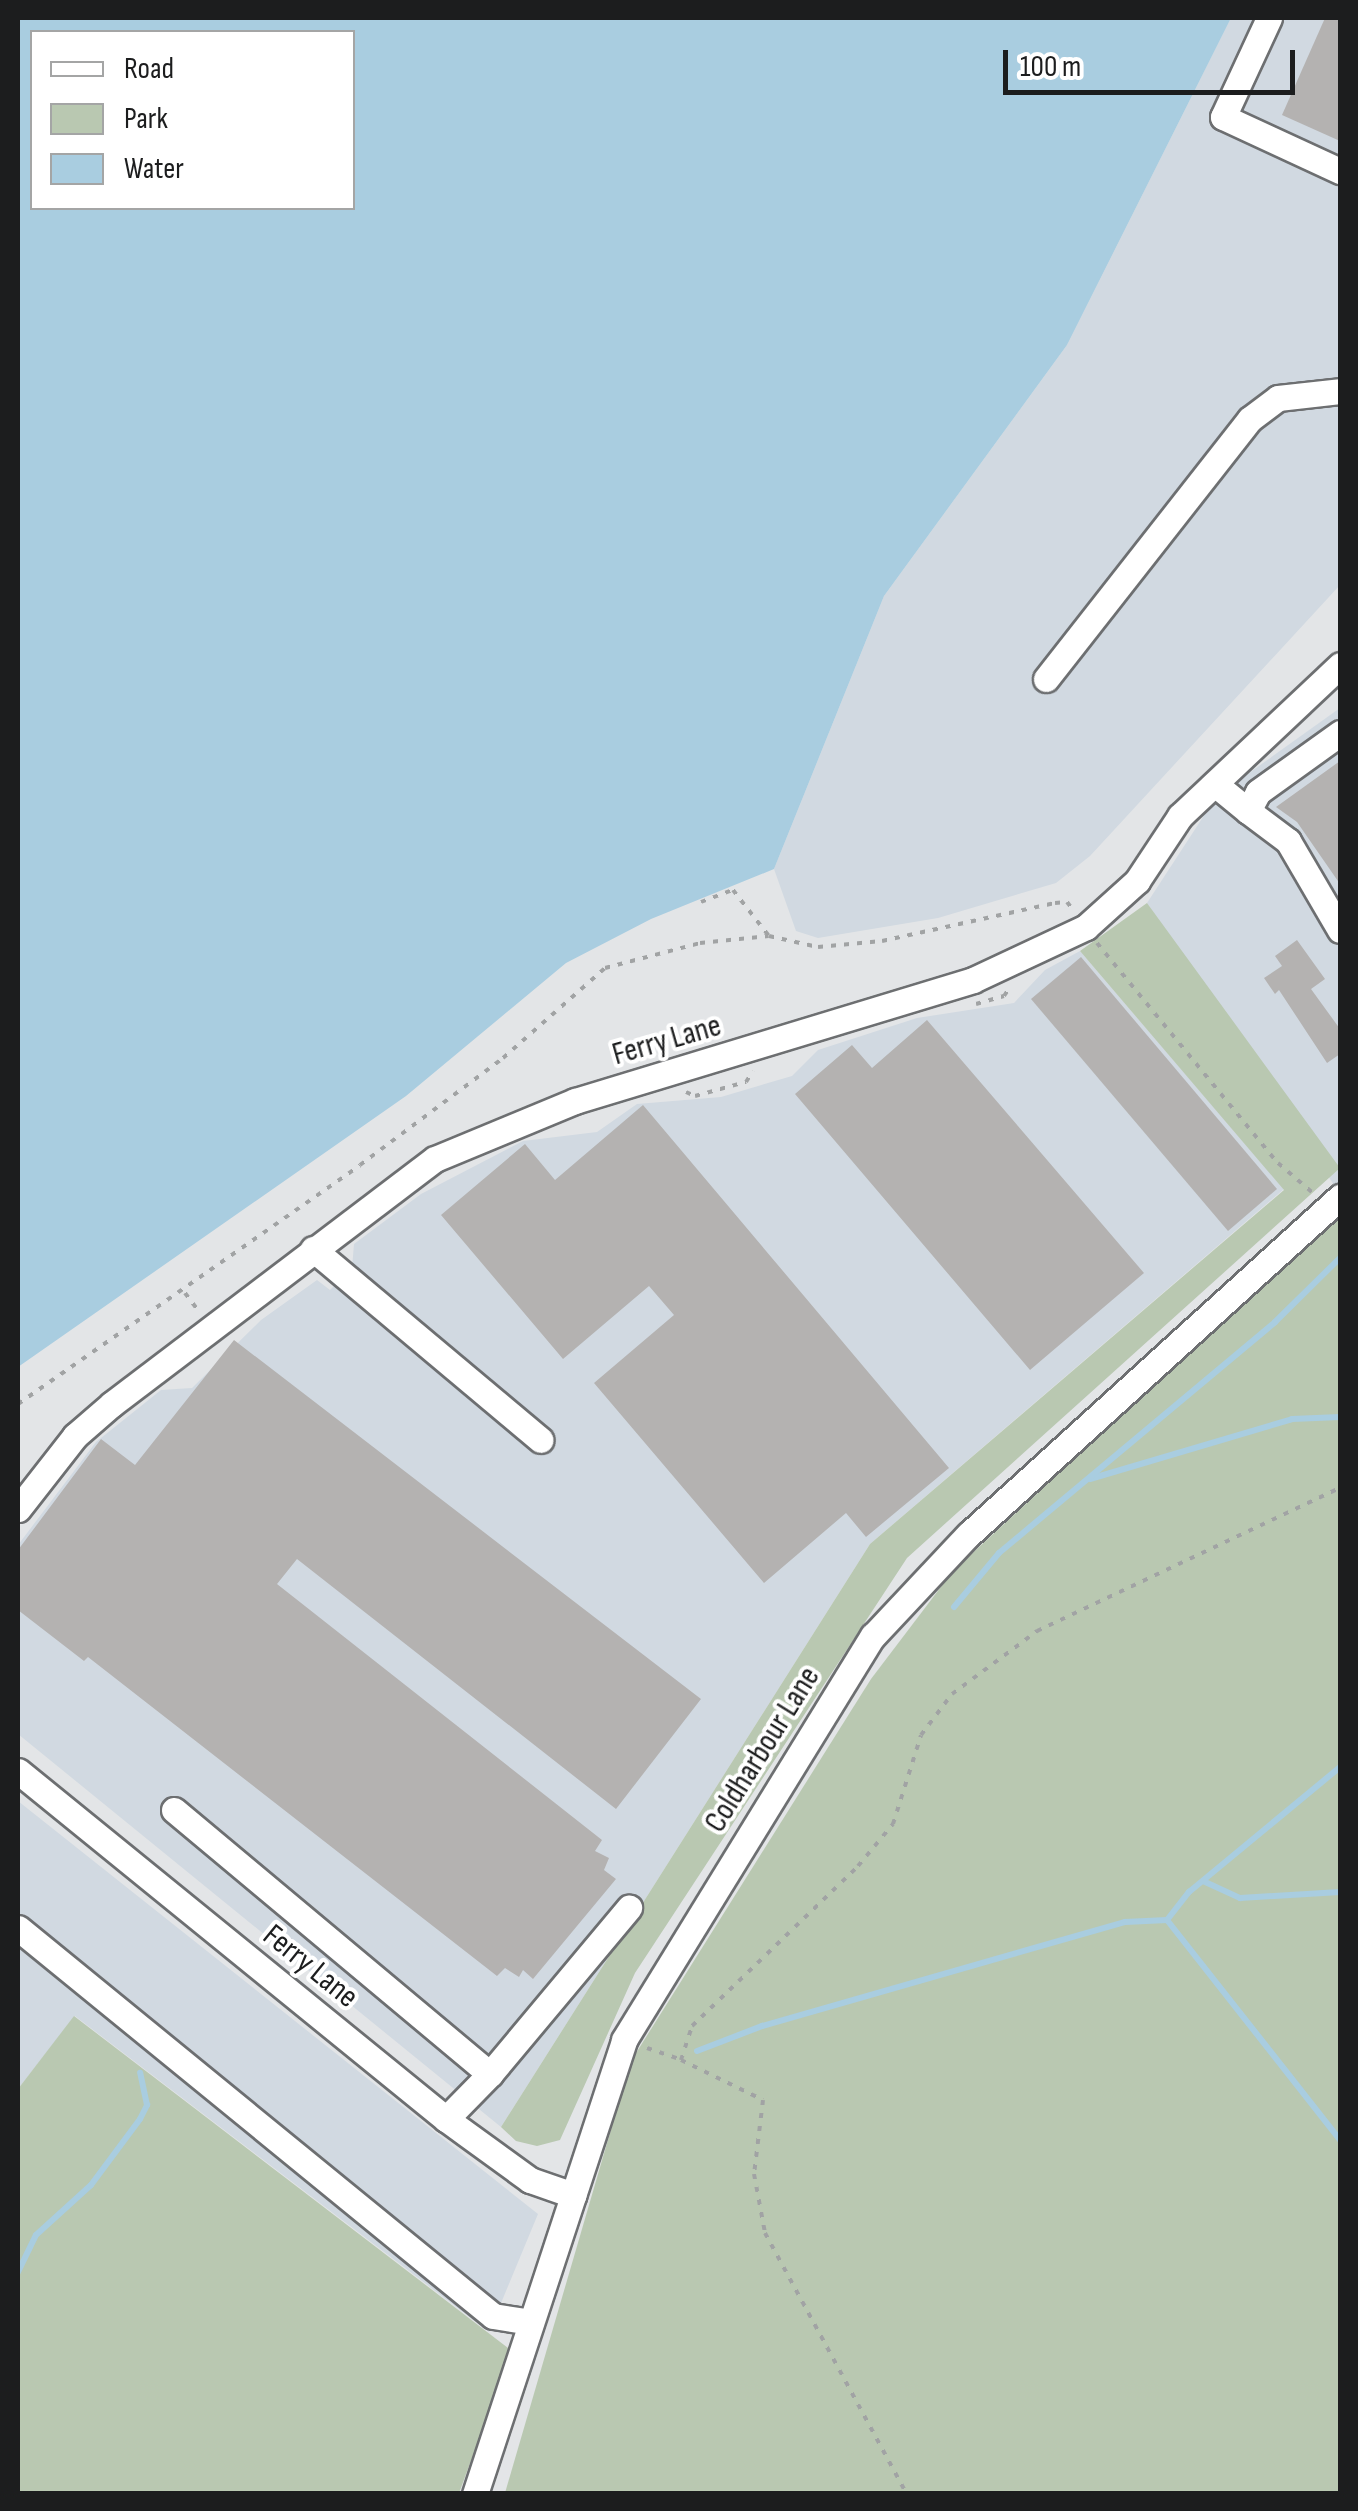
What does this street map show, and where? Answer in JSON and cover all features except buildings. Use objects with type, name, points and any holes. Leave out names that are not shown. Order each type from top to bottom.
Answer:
[{"type":"street","points":[[1268,18],[1223,116],[1340,171]]},
{"type":"street","points":[[1046,678],[1250,418],[1278,398],[1340,391]]},
{"type":"street","name":"Ferry Lane","points":[[18,1509],[75,1436],[408,1177],[478,1138],[575,1100],[973,980],[1086,927],[1137,882],[1180,816],[1335,683]]},
{"type":"street","points":[[1248,810],[1258,792],[1340,735]]},
{"type":"street","points":[[1215,784],[1288,841],[1340,930]]},
{"type":"street","name":"Coldharbour Lane","points":[[475,2494],[624,2040],[873,1636],[968,1535],[1334,1202]]},
{"type":"street","points":[[313,1249],[541,1440]]},
{"type":"street","name":"Ferry Lane","points":[[18,1771],[446,2119],[530,2180],[573,2195]]},
{"type":"street","points":[[174,1810],[490,2074]]},
{"type":"street","points":[[446,2119],[490,2074],[629,1908]]},
{"type":"street","points":[[18,1928],[493,2316],[531,2322]]},
{"type":"path","points":[[701,902],[733,890],[770,936]]},
{"type":"path","points":[[18,1404],[185,1293],[504,1058],[605,968],[670,947],[770,936],[818,947],[882,942],[1067,902]]},
{"type":"path","points":[[1086,927],[1254,1134],[1334,1202]]},
{"type":"path","points":[[694,1096],[746,1082]]},
{"type":"path","points":[[185,1293],[195,1307]]},
{"type":"path","points":[[682,2060],[692,2026],[858,1866],[893,1824],[921,1736],[952,1694],[1037,1631],[1340,1488]]},
{"type":"path","points":[[624,2040],[682,2060],[763,2100],[754,2174],[765,2233],[908,2494]]},
{"type":"shaded area","points":[[1231,18],[1340,18],[1340,585],[1090,856],[1056,883],[938,918],[818,938],[796,931],[774,869],[884,596],[1067,345]]},
{"type":"shaded area","points":[[1340,708],[1340,1194],[1147,903],[1205,814],[1238,781]]},
{"type":"shaded area","points":[[1080,951],[1284,1189],[870,1544],[501,2127],[18,1734],[18,1545],[96,1442],[161,1390],[192,1388],[261,1320],[317,1280],[330,1290],[352,1268],[354,1244],[421,1194],[523,1141],[597,1132],[637,1104],[721,1097],[792,1076],[818,1050],[917,1018],[1014,1003],[1045,970]]},
{"type":"shaded area","points":[[18,1801],[538,2214],[489,2332],[75,2016],[18,2089]]},
{"type":"green space","points":[[1147,903],[1340,1168],[907,1558],[635,1973],[560,2140],[537,2146],[516,2141],[501,2127],[870,1544],[1284,1190],[1080,951]]},
{"type":"green space","points":[[1340,1214],[1340,2493],[505,2493],[631,2061],[871,1679],[953,1571]]},
{"type":"green space","points":[[74,2016],[512,2351],[459,2493],[18,2493],[18,2089]]},
{"type":"water","points":[[18,18],[1231,18],[1067,345],[884,596],[774,869],[651,919],[566,963],[406,1096],[18,1367]]},
{"type":"waterway","points":[[954,1607],[999,1553],[1275,1322],[1340,1258]]},
{"type":"waterway","points":[[1090,1479],[1292,1419],[1340,1417]]},
{"type":"waterway","points":[[1167,1920],[1189,1892],[1340,1767]]},
{"type":"waterway","points":[[1203,1881],[1240,1898],[1340,1892]]},
{"type":"waterway","points":[[697,2051],[762,2026],[1125,1922],[1167,1920],[1340,2140]]},
{"type":"waterway","points":[[18,2272],[36,2235],[91,2185],[140,2119],[147,2105],[140,2073]]}]
